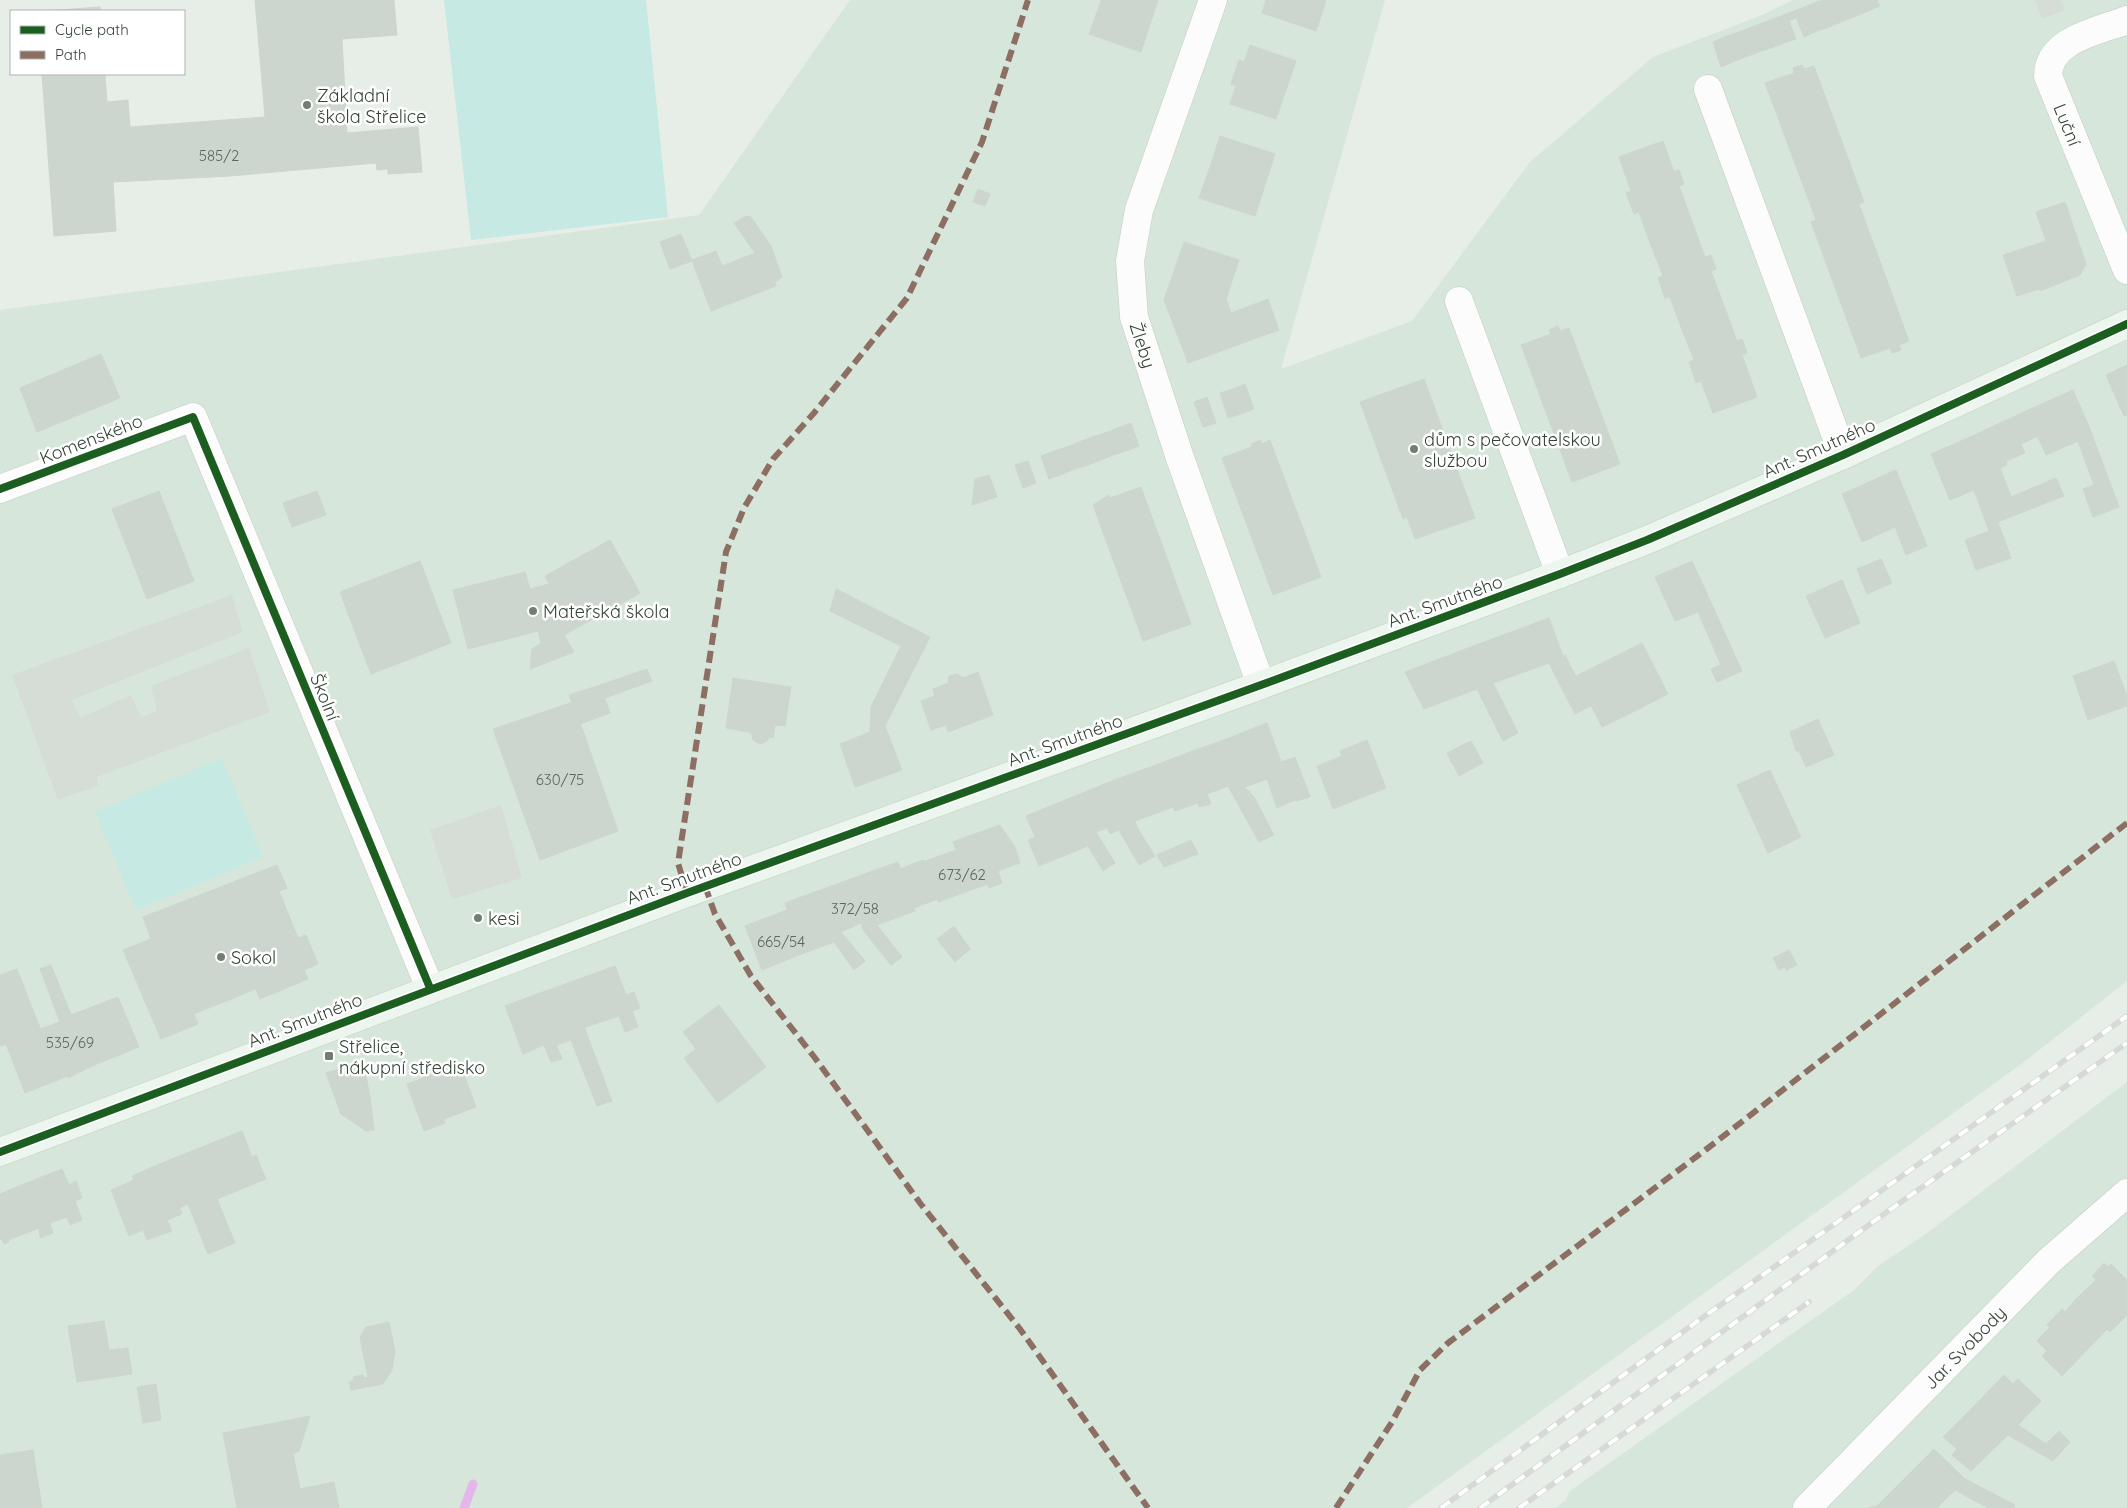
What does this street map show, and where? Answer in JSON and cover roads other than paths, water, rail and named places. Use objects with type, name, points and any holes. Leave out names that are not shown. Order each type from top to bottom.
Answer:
[{"type":"street","name":"Žleby","points":[[1213,0],[1138,210],[1130,261],[1134,317],[1180,458],[1261,685]]},
{"type":"street","name":"Luční","points":[[2127,20],[2060,48],[2050,61],[2048,76],[2127,270]]},
{"type":"street","name":"Ant. Smutného","points":[[1708,89],[1843,455]]},
{"type":"street","points":[[1459,301],[1560,574]]},
{"type":"street","name":"Ant. Smutného","points":[[0,1152],[688,892],[1261,685],[1560,574],[1647,540],[1843,455],[2127,324]]},
{"type":"street","name":"Komenského","points":[[0,490],[193,417]]},
{"type":"street","name":"Školní","points":[[193,417],[430,988]]},
{"type":"street","name":"Jar. Svobody","points":[[1807,1508],[2049,1260],[2127,1193]]},
{"type":"waterway","points":[[464,1508],[473,1484]]},
{"type":"railway","points":[[1441,1508],[1688,1328],[2127,1016]]},
{"type":"railway","points":[[1480,1508],[1884,1214],[2127,1043]]},
{"type":"railway","points":[[1519,1508],[1809,1302]]},
{"type":"place","name":"Základní škola Střelice","points":[[307,105]]},
{"type":"place","name":"dům s pečovatelskou službou","points":[[1414,449]]},
{"type":"place","name":"Mateřská škola","points":[[533,611]]},
{"type":"place","name":"kesi","points":[[478,918]]},
{"type":"place","name":"Sokol","points":[[221,957]]},
{"type":"place","name":"Střelice, nákupní středisko","points":[[329,1056]]}]
